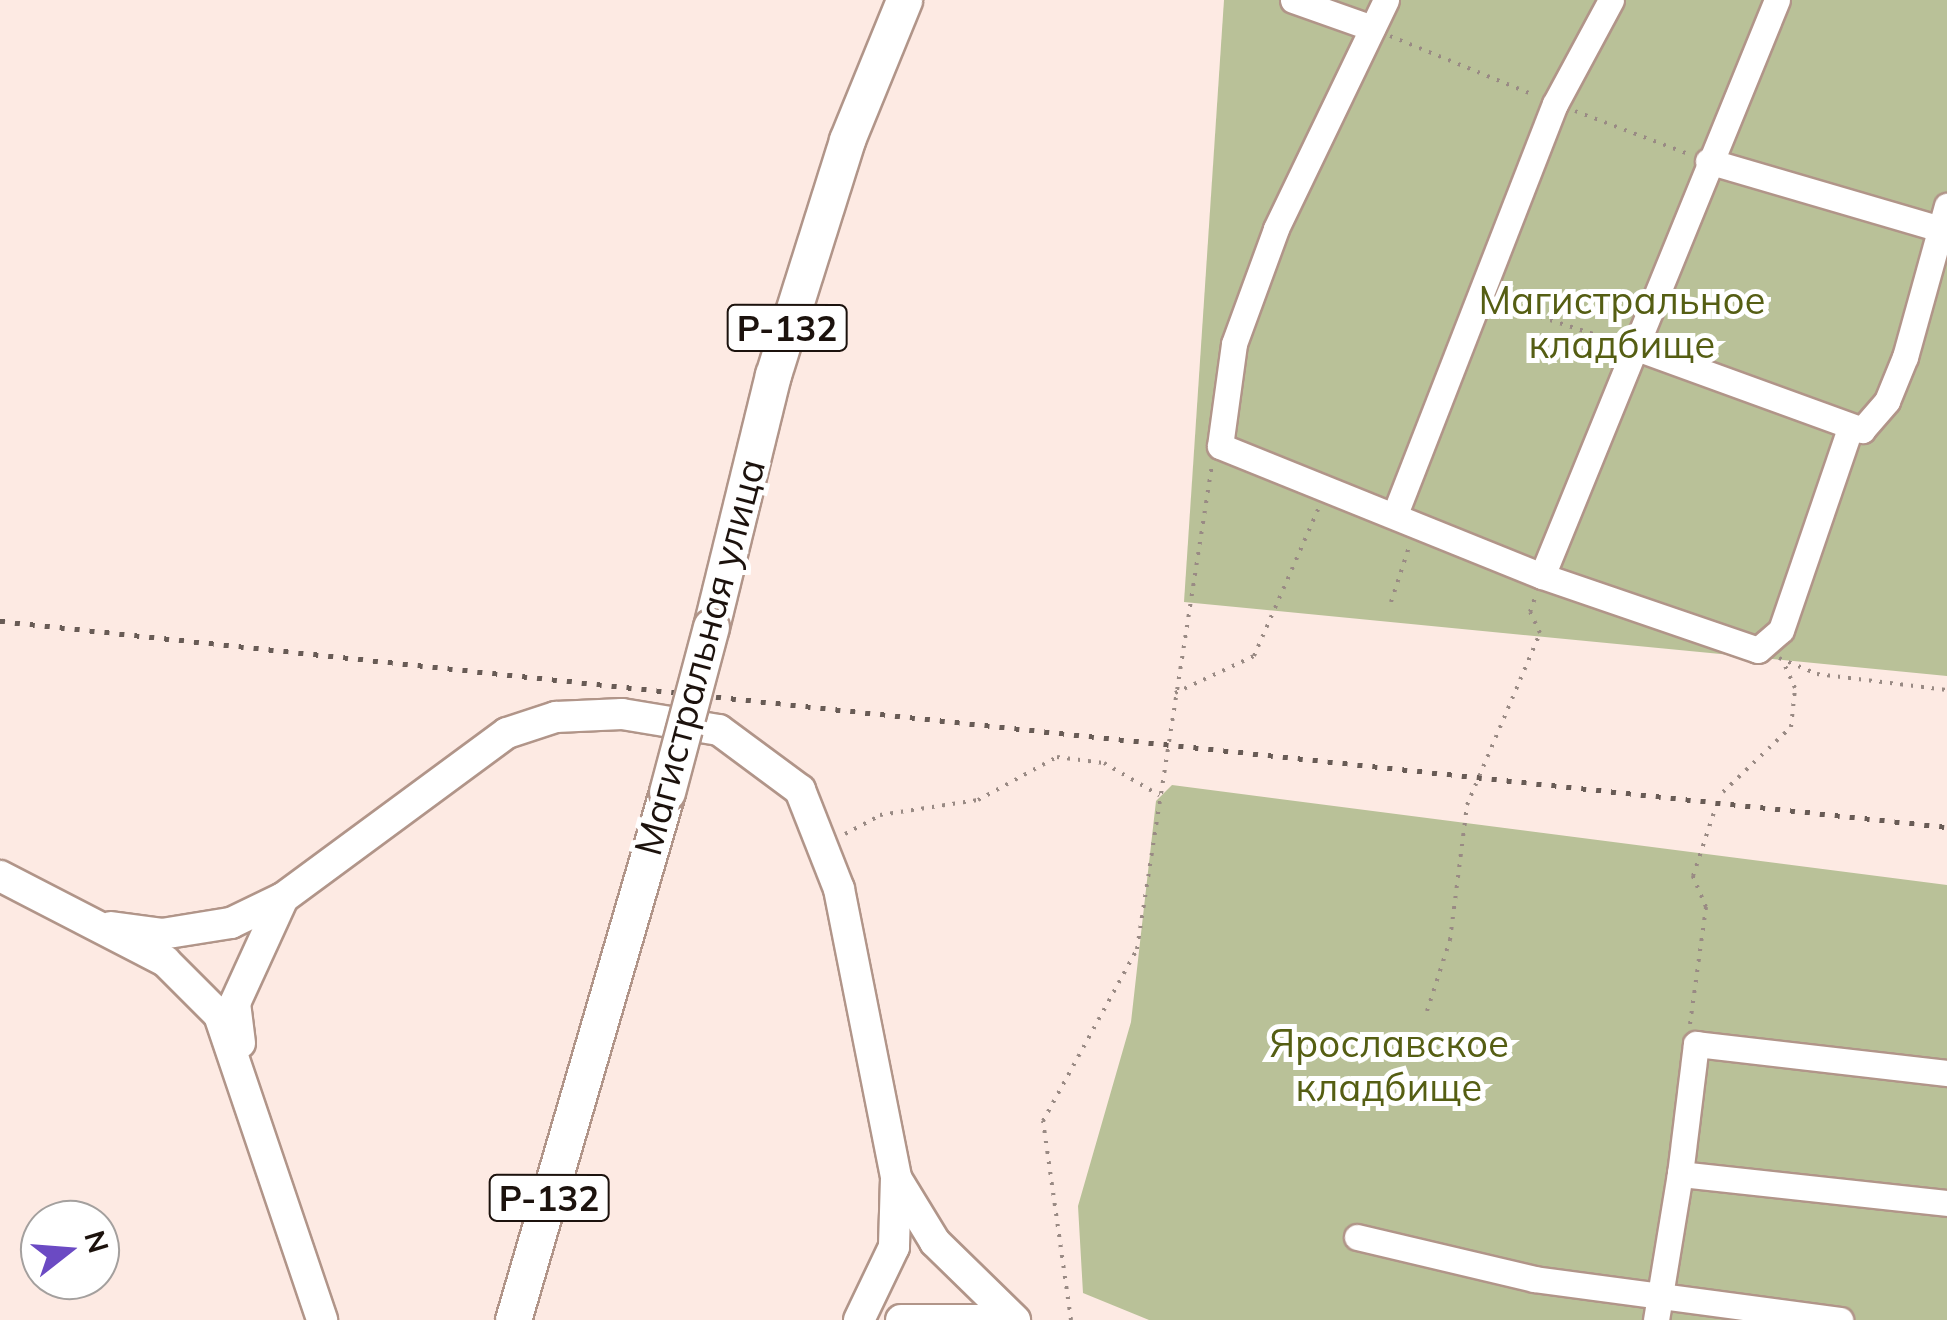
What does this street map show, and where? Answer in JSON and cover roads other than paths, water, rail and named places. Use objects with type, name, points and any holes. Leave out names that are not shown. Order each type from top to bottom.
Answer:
[{"type":"highway","name":"Магистральная улица","points":[[513,1320],[667,792],[800,285],[904,0]]},
{"type":"main road","points":[[111,927],[162,934],[231,924],[282,898],[507,732],[622,714],[718,730],[763,754],[820,827],[896,1178],[894,1247],[859,1320]]},
{"type":"main road","points":[[0,876],[111,927],[165,961],[219,1015],[243,1066],[322,1320]]},
{"type":"main road","points":[[243,1066],[236,1002],[282,898]]},
{"type":"main road","points":[[896,1178],[935,1242],[1014,1320]]},
{"type":"main road","points":[[901,1320],[997,1320]]},
{"type":"lane","points":[[1292,0],[1372,28]]},
{"type":"lane","points":[[1386,0],[1276,229],[1234,344],[1217,438],[1232,454],[1406,519],[1542,576],[1762,648],[1781,630],[1850,428]]},
{"type":"lane","points":[[1406,519],[1479,297],[1555,104],[1611,0]]},
{"type":"lane","points":[[1542,576],[1708,161],[1777,0]]},
{"type":"lane","points":[[1634,347],[1850,428],[1873,425],[1887,401],[1944,218],[1708,161]]},
{"type":"lane","points":[[1658,1309],[1696,1044],[1947,1073]]},
{"type":"lane","points":[[1680,1174],[1947,1203]]},
{"type":"lane","points":[[1357,1237],[1658,1309],[1840,1320]]},
{"type":"railway","points":[[0,621],[1947,827]]},
{"type":"park label","name":"Магистральное кладбище","points":[[1622,323]]},
{"type":"park label","name":"Ярославское кладбище","points":[[1389,1066]]}]
